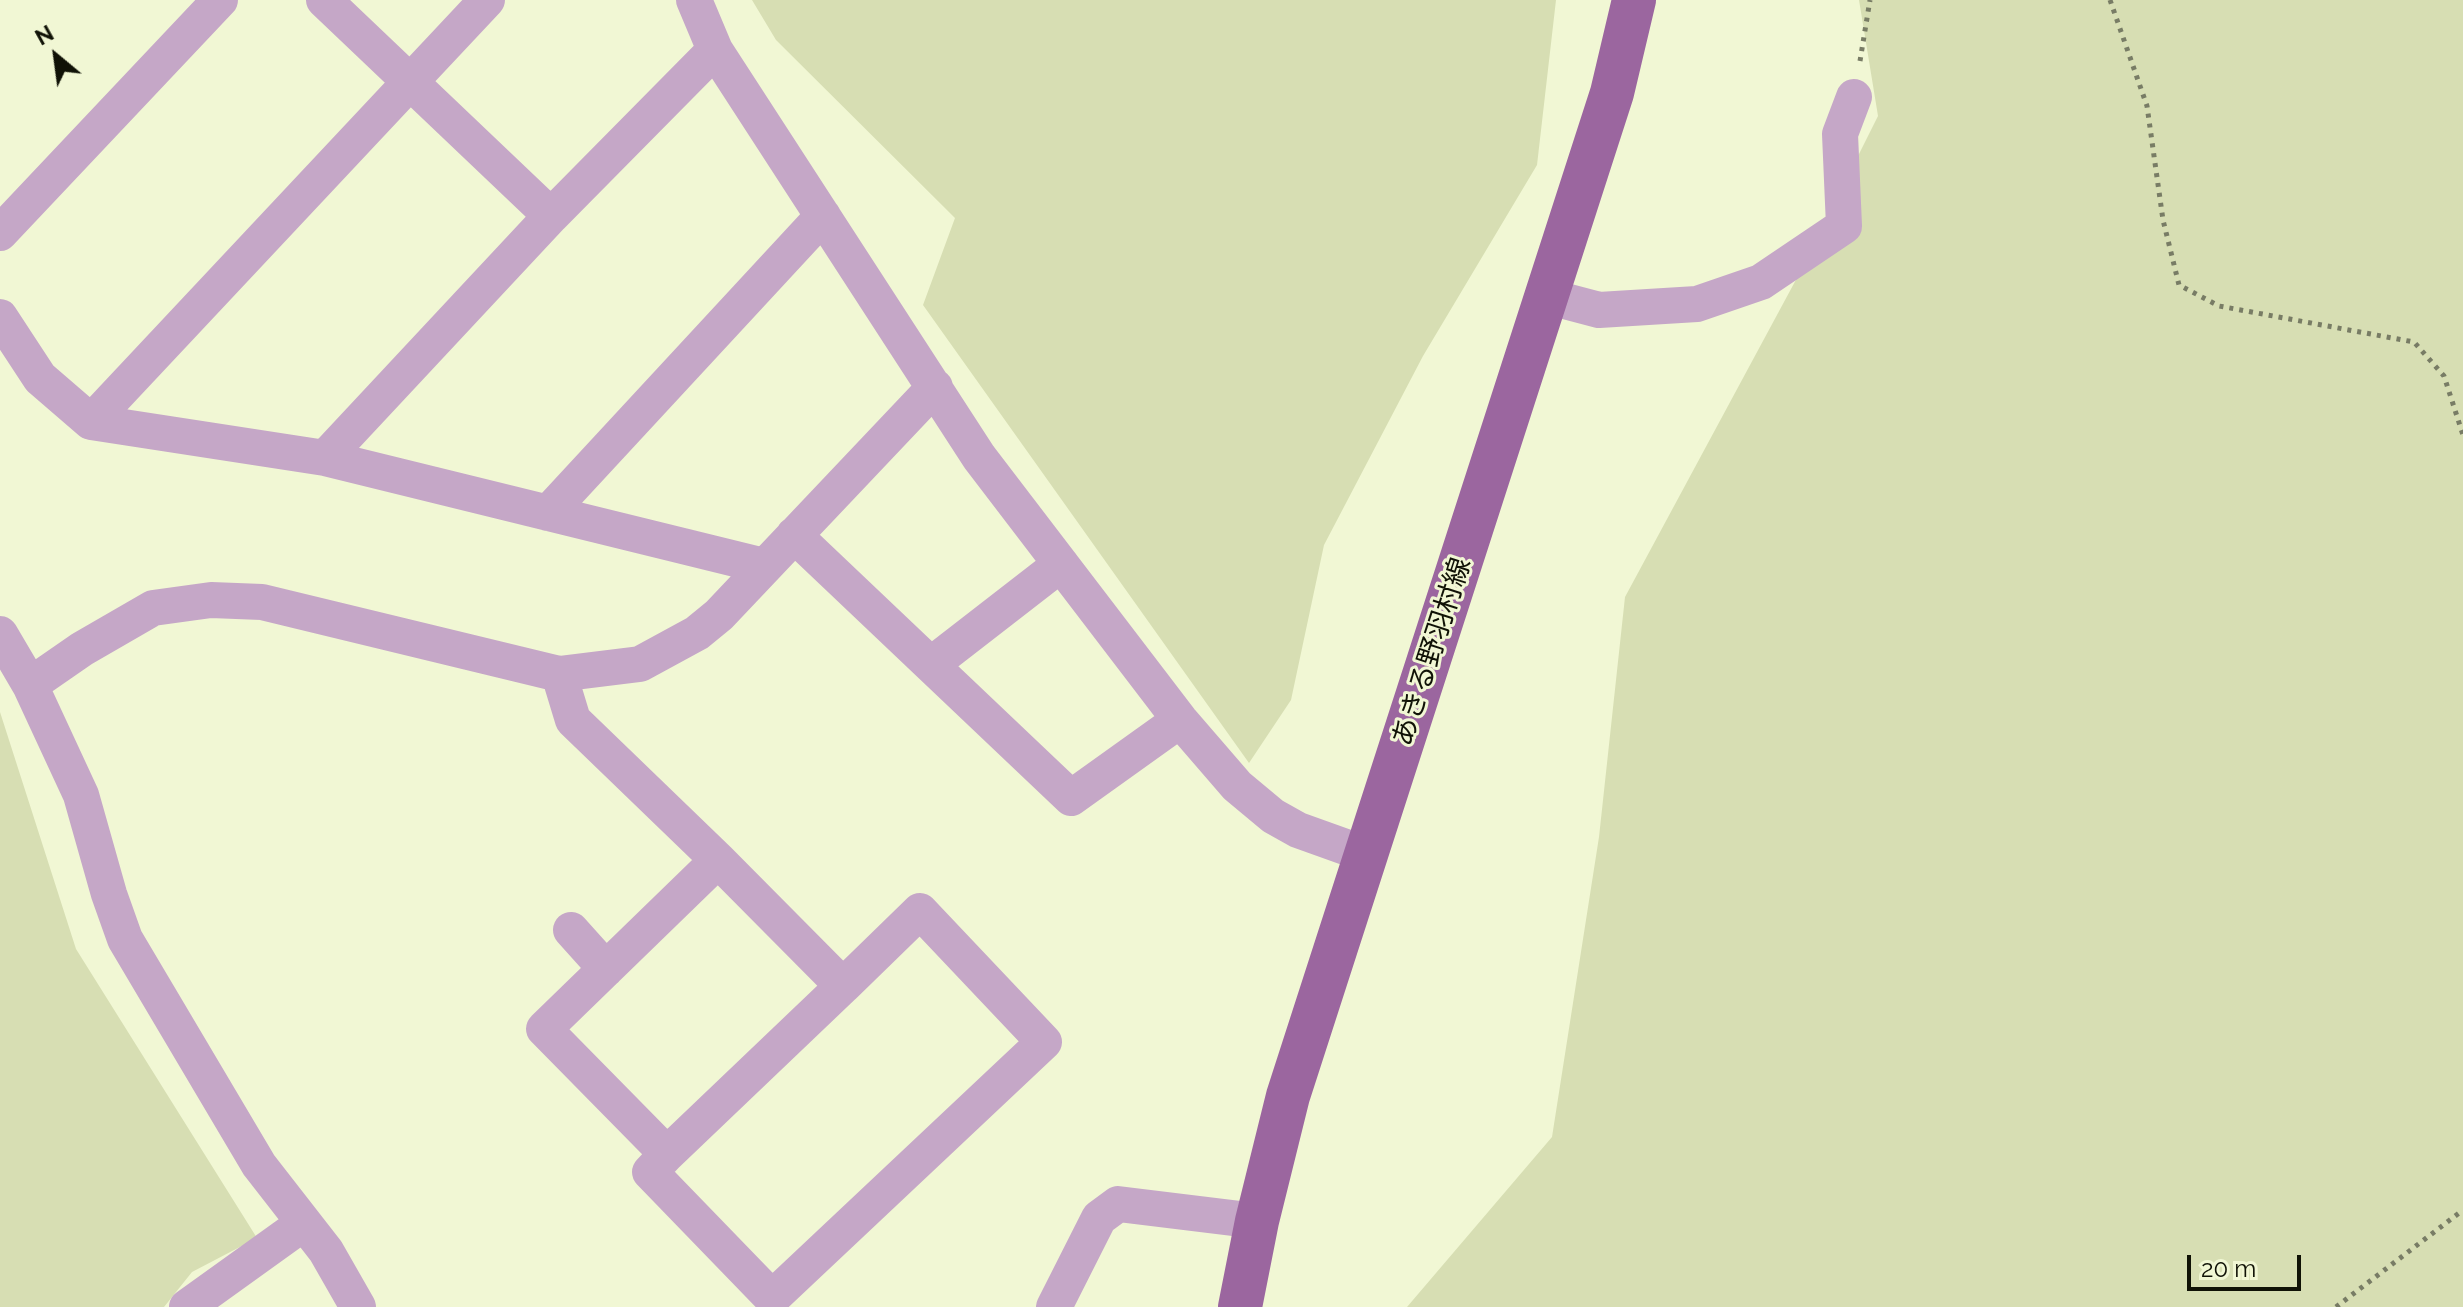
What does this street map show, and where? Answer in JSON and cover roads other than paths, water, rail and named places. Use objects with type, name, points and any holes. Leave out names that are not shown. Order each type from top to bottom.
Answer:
[{"type":"main road","name":"あきる野羽村線","points":[[1240,1307],[1257,1221],[1288,1096],[1612,93],[1634,0]]},
{"type":"street","points":[[0,233],[220,0]]},
{"type":"street","points":[[324,0],[551,216]]},
{"type":"street","points":[[91,422],[487,0]]},
{"type":"street","points":[[694,0],[715,50],[979,457],[1180,720],[1237,786],[1273,816],[1298,830],[1365,854]]},
{"type":"street","points":[[325,458],[551,216],[715,50]]},
{"type":"street","points":[[1546,296],[1599,310],[1683,305],[1697,304],[1761,282],[1844,226],[1840,134],[1854,97]]},
{"type":"street","points":[[548,513],[823,216]]},
{"type":"street","points":[[0,317],[40,378],[91,422],[325,458],[764,566]]},
{"type":"street","points":[[30,685],[82,649],[153,608],[211,600],[262,602],[559,674],[640,664],[697,633],[935,387]]},
{"type":"street","points":[[794,535],[1071,798],[1180,720]]},
{"type":"street","points":[[932,664],[1061,564]]},
{"type":"street","points":[[0,634],[30,685],[81,795],[125,939],[259,1165],[326,1251],[358,1307]]},
{"type":"street","points":[[559,674],[573,720],[843,986]]},
{"type":"street","points":[[667,1154],[544,1029],[718,860]]},
{"type":"street","points":[[920,911],[1044,1042],[772,1298],[650,1172],[667,1154],[920,911]]},
{"type":"street","points":[[571,930],[606,969]]},
{"type":"street","points":[[1054,1307],[1099,1218],[1118,1204],[1257,1221]]},
{"type":"street","points":[[187,1307],[304,1223]]}]
